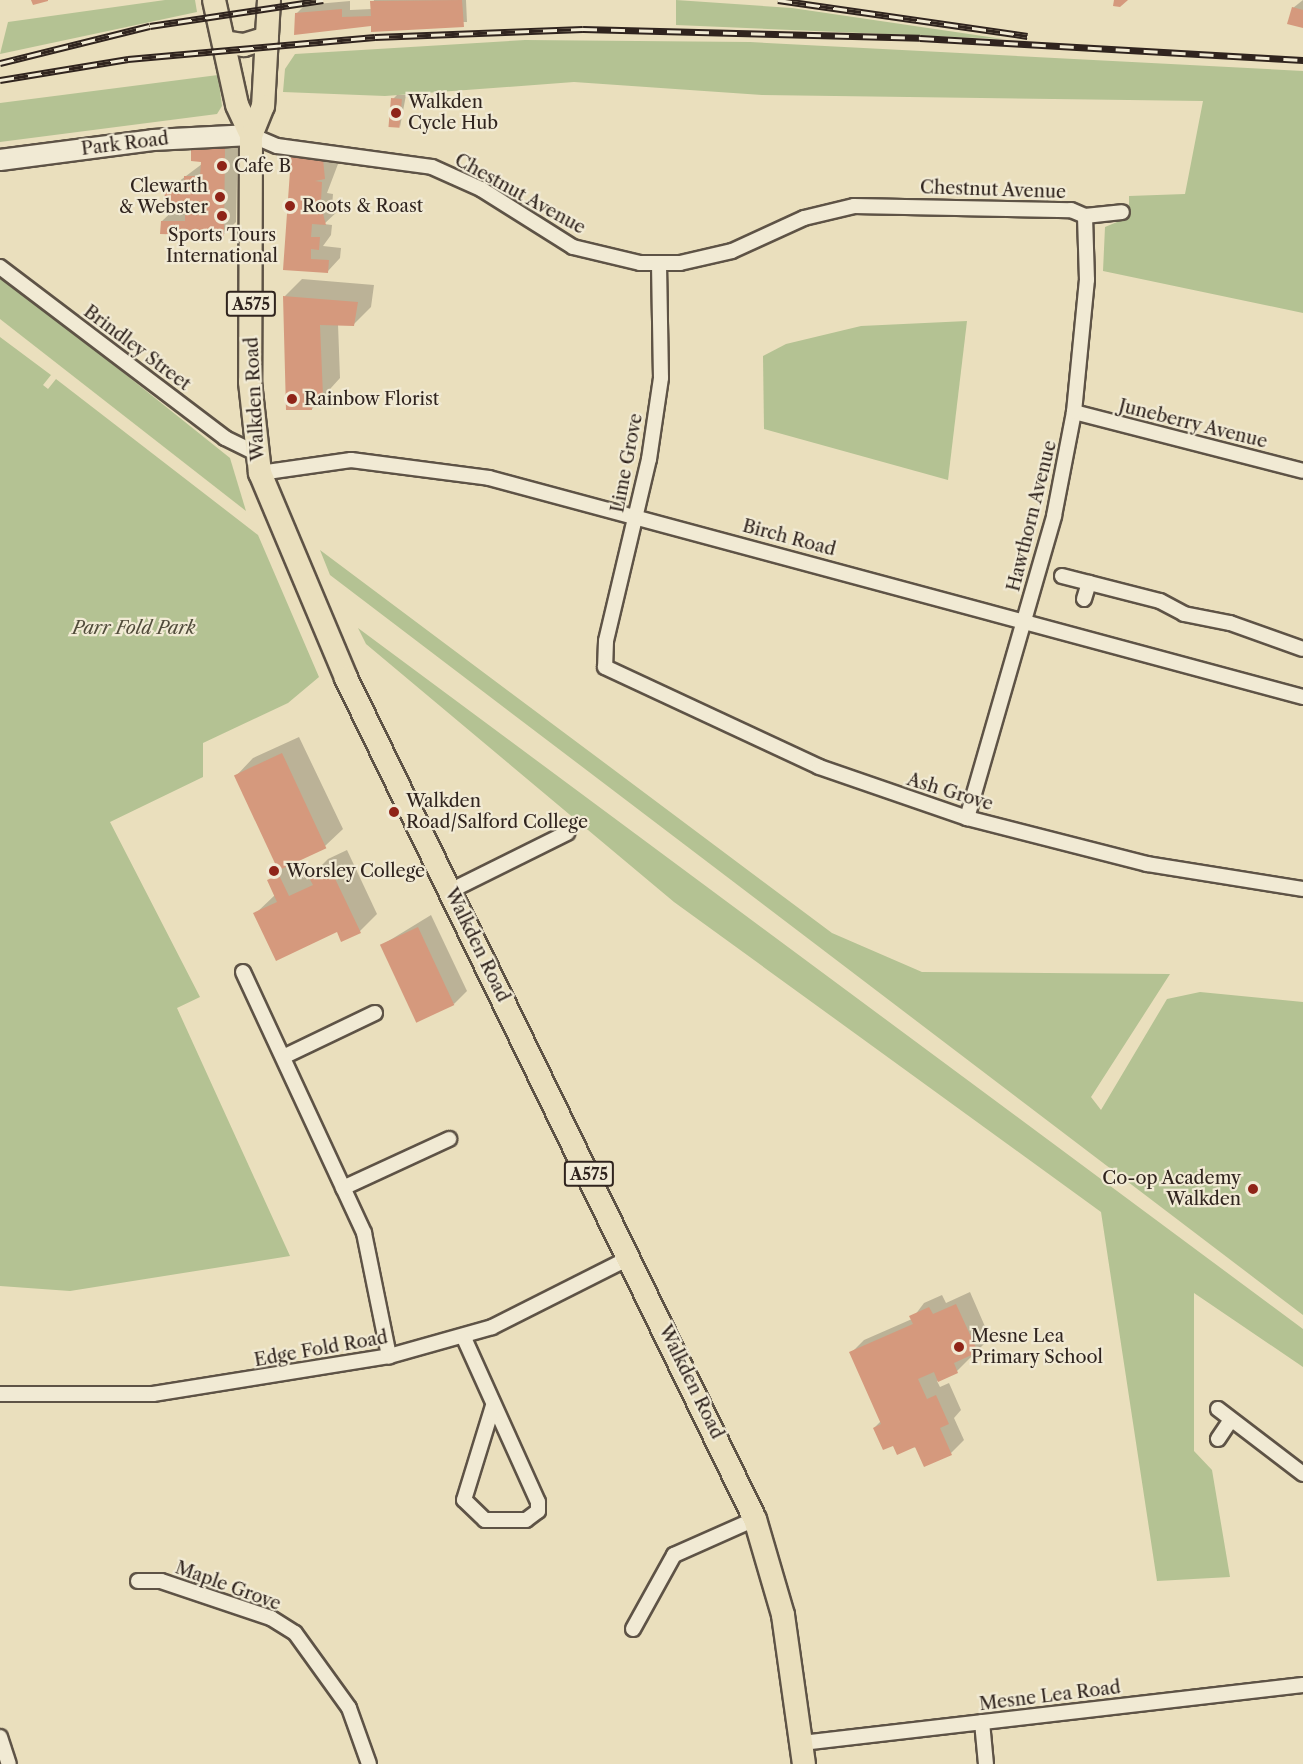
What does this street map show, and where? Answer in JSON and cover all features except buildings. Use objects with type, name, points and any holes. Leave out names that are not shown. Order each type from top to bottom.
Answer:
[{"type":"main road","name":"A575","points":[[214,0],[237,105],[251,135]]},
{"type":"main road","name":"Walkden Road","points":[[269,0],[263,106],[251,135],[250,382],[258,463],[273,509],[312,605],[755,1519],[781,1606],[803,1754]]},
{"type":"main road","points":[[224,42],[244,45],[267,38]]},
{"type":"street","name":"Park Road","points":[[0,160],[153,140],[251,135]]},
{"type":"street","name":"Chestnut Avenue","points":[[251,135],[277,146],[432,167],[481,189],[573,247],[621,261],[659,264],[732,251],[804,218],[854,206],[1071,210],[1084,216],[1122,212]]},
{"type":"street","name":"Hawthorn Avenue","points":[[967,818],[1025,619],[1074,412],[1087,270],[1084,216]]},
{"type":"street","name":"Lime Grove","points":[[605,667],[606,641],[636,515],[661,378],[659,264]]},
{"type":"street","name":"Brindley Street","points":[[0,267],[258,463]]},
{"type":"street","name":"Juneberry Avenue","points":[[1074,412],[1303,471]]},
{"type":"street","name":"Birch Road","points":[[258,463],[326,461],[384,463],[489,478],[1025,619],[1303,697]]},
{"type":"street","points":[[1062,576],[1303,649]]},
{"type":"street","points":[[1084,599],[1089,583]]},
{"type":"street","name":"Ash Grove","points":[[605,667],[819,767],[967,818],[1147,864],[1303,889]]},
{"type":"street","points":[[450,891],[567,833]]},
{"type":"street","points":[[243,972],[370,1249],[389,1356]]},
{"type":"street","points":[[282,1057],[375,1013]]},
{"type":"street","points":[[343,1188],[449,1139]]},
{"type":"street","name":"Edge Fold Road","points":[[0,1394],[153,1394],[389,1356],[464,1338],[629,1258]]},
{"type":"street","points":[[464,1338],[538,1502],[538,1511],[526,1520],[485,1520],[464,1500],[493,1406]]},
{"type":"street","points":[[1218,1409],[1303,1474]]},
{"type":"street","points":[[1218,1439],[1231,1420]]},
{"type":"street","points":[[633,1629],[674,1555],[755,1519]]},
{"type":"street","name":"Maple Grove","points":[[138,1581],[161,1581],[271,1618],[295,1633],[349,1708],[369,1764]]},
{"type":"street","name":"Mesne Lea Road","points":[[803,1754],[982,1722],[1303,1685]]},
{"type":"street","points":[[982,1722],[986,1764]]},
{"type":"street","points":[[0,1737],[9,1764]]},
{"type":"green space","points":[[165,0],[195,0],[197,12],[0,54],[8,22]]},
{"type":"green space","points":[[676,0],[792,8],[1003,39],[676,25]]},
{"type":"green space","points":[[525,40],[750,42],[1303,71],[1303,313],[1103,271],[1105,227],[1129,217],[1129,196],[1185,194],[1203,101],[762,95],[574,82],[385,96],[283,92],[285,69],[295,54]]},
{"type":"green space","points":[[218,75],[222,106],[217,114],[0,142],[0,103]]},
{"type":"green space","points":[[0,274],[230,458],[246,511],[0,319]]},
{"type":"green space","points":[[967,321],[948,480],[764,429],[763,356],[786,344],[861,326]]},
{"type":"green space","name":"Parr Fold Park","points":[[0,337],[51,375],[43,385],[48,389],[56,379],[258,535],[319,677],[288,703],[203,743],[203,777],[110,822],[200,997],[177,1008],[290,1256],[70,1291],[0,1286]]},
{"type":"green space","points":[[320,550],[832,933],[922,972],[1170,974],[1091,1097],[1101,1110],[1167,999],[1200,992],[1303,1002],[1303,1315],[330,575]]},
{"type":"green space","points":[[358,628],[1303,1329],[1303,1367],[1194,1293],[1194,1451],[1212,1470],[1230,1577],[1157,1581],[1101,1212],[674,902],[366,644]]},
{"type":"railway","points":[[0,63],[150,26],[323,0]]},
{"type":"railway","points":[[778,0],[1027,36]]},
{"type":"railway","points":[[0,80],[128,59],[375,37],[583,29],[920,38],[1303,60]]},
{"type":"place","name":"Walkden Cycle Hub","points":[[396,113]]},
{"type":"place","name":"Cafe B","points":[[222,166]]},
{"type":"place","name":"Clewarth & Webster","points":[[220,197]]},
{"type":"place","name":"Roots & Roast","points":[[290,206]]},
{"type":"place","name":"Sports Tours International","points":[[222,216]]},
{"type":"place","name":"Rainbow Florist","points":[[292,399]]},
{"type":"place","name":"Walkden Road/Salford College","points":[[394,812]]},
{"type":"place","name":"Worsley College","points":[[274,871]]},
{"type":"place","name":"Co-op Academy Walkden","points":[[1253,1189]]},
{"type":"place","name":"Mesne Lea Primary School","points":[[959,1347]]}]
